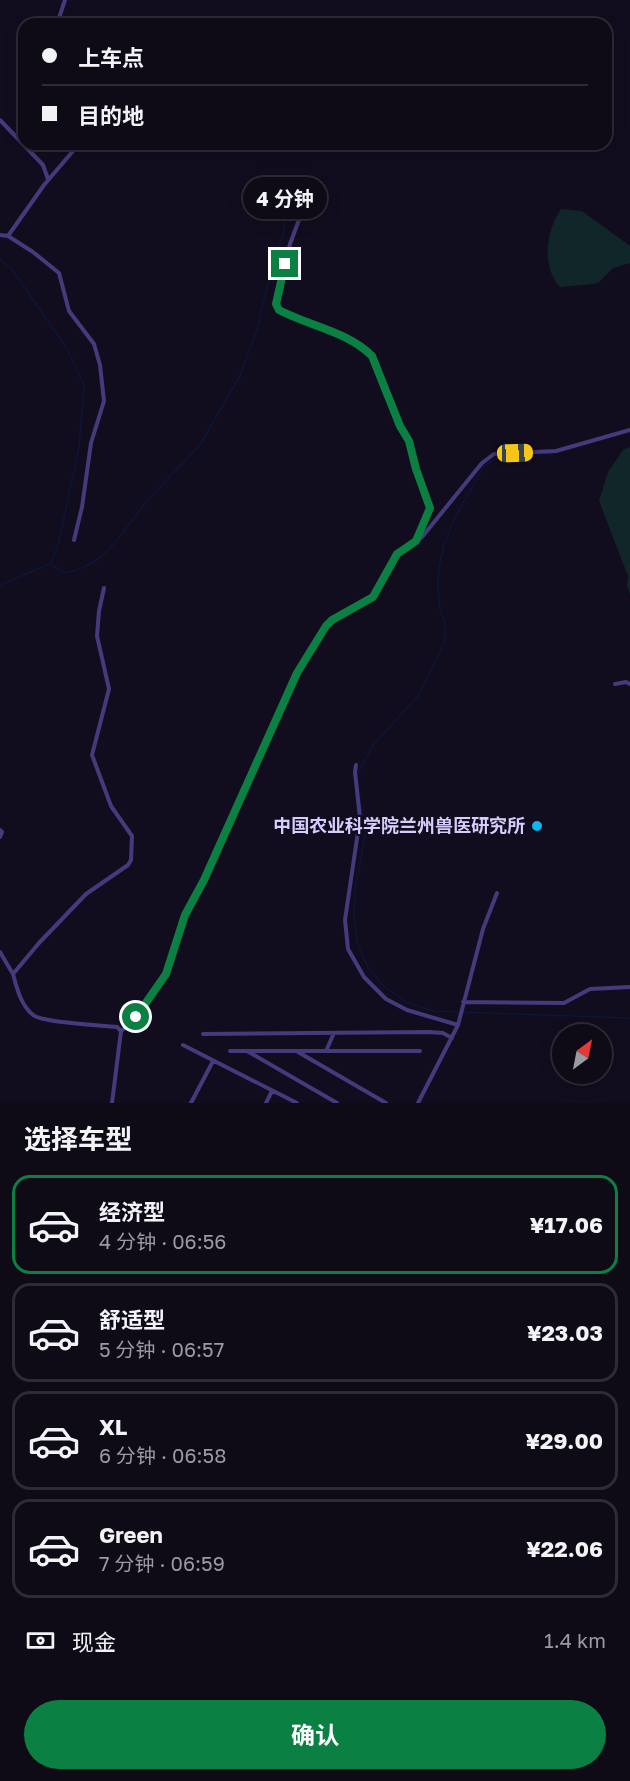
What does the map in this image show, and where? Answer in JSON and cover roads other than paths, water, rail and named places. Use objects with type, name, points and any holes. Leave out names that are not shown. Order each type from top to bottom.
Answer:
[{"type":"street","points":[[59,18],[65,0]]},
{"type":"street","points":[[0,120],[18,139]]},
{"type":"street","points":[[29,150],[43,165],[48,180]]},
{"type":"street","points":[[8,237],[48,180],[74,150]]},
{"type":"street","points":[[303,210],[290,244],[276,304],[279,310],[348,339],[363,347],[372,356],[400,426],[409,441],[430,508],[416,541]]},
{"type":"street","points":[[0,236],[8,237],[33,252],[59,273],[69,311],[93,344],[100,364],[104,401],[91,443],[82,507],[74,540]]},
{"type":"street","points":[[112,1103],[121,1031],[132,1023],[166,974],[185,915],[204,880],[297,673],[326,626],[332,620],[373,597],[397,554],[422,537],[482,463],[494,454],[556,451],[630,430]]},
{"type":"street","points":[[13,974],[86,894],[128,865],[131,860],[132,836],[111,806],[92,755],[109,689],[97,636],[104,588]]},
{"type":"street","points":[[615,684],[626,682],[630,684]]},
{"type":"street","points":[[356,765],[360,818],[345,920],[348,949],[364,977],[386,999],[407,1010],[458,1025]]},
{"type":"street","points":[[0,830],[0,837]]},
{"type":"street","points":[[418,1103],[458,1025],[483,929],[497,893]]},
{"type":"street","points":[[0,952],[13,974],[19,995],[26,1007],[40,1019],[117,1027],[121,1031]]},
{"type":"street","points":[[463,1004],[564,1003],[590,989],[630,987]]},
{"type":"street","points":[[203,1034],[429,1032],[443,1033],[452,1038]]},
{"type":"street","points":[[326,1051],[334,1033]]},
{"type":"street","points":[[183,1045],[297,1103]]},
{"type":"street","points":[[230,1051],[420,1051]]},
{"type":"street","points":[[246,1051],[338,1103]]},
{"type":"street","points":[[296,1051],[386,1103]]},
{"type":"street","points":[[191,1103],[213,1060]]},
{"type":"street","points":[[266,1103],[272,1091]]},
{"type":"waterway","points":[[50,564],[65,573],[91,564],[110,548],[143,506],[200,445],[240,376],[259,323],[284,231],[289,180]]},
{"type":"waterway","points":[[0,260],[11,268],[66,347],[84,385],[79,447],[58,546],[50,564],[0,585]]},
{"type":"waterway","points":[[529,454],[552,454]]},
{"type":"waterway","points":[[512,455],[499,457],[484,466],[455,518],[444,544],[439,568],[440,610],[446,632],[444,643],[418,696],[373,745],[357,775],[361,806],[367,825],[355,890],[354,917],[357,943],[368,968],[386,988],[408,1003],[434,1011],[630,1018]]},
{"type":"place","name":"中国农业科学院兰州兽医研究所","points":[[537,826]]}]
